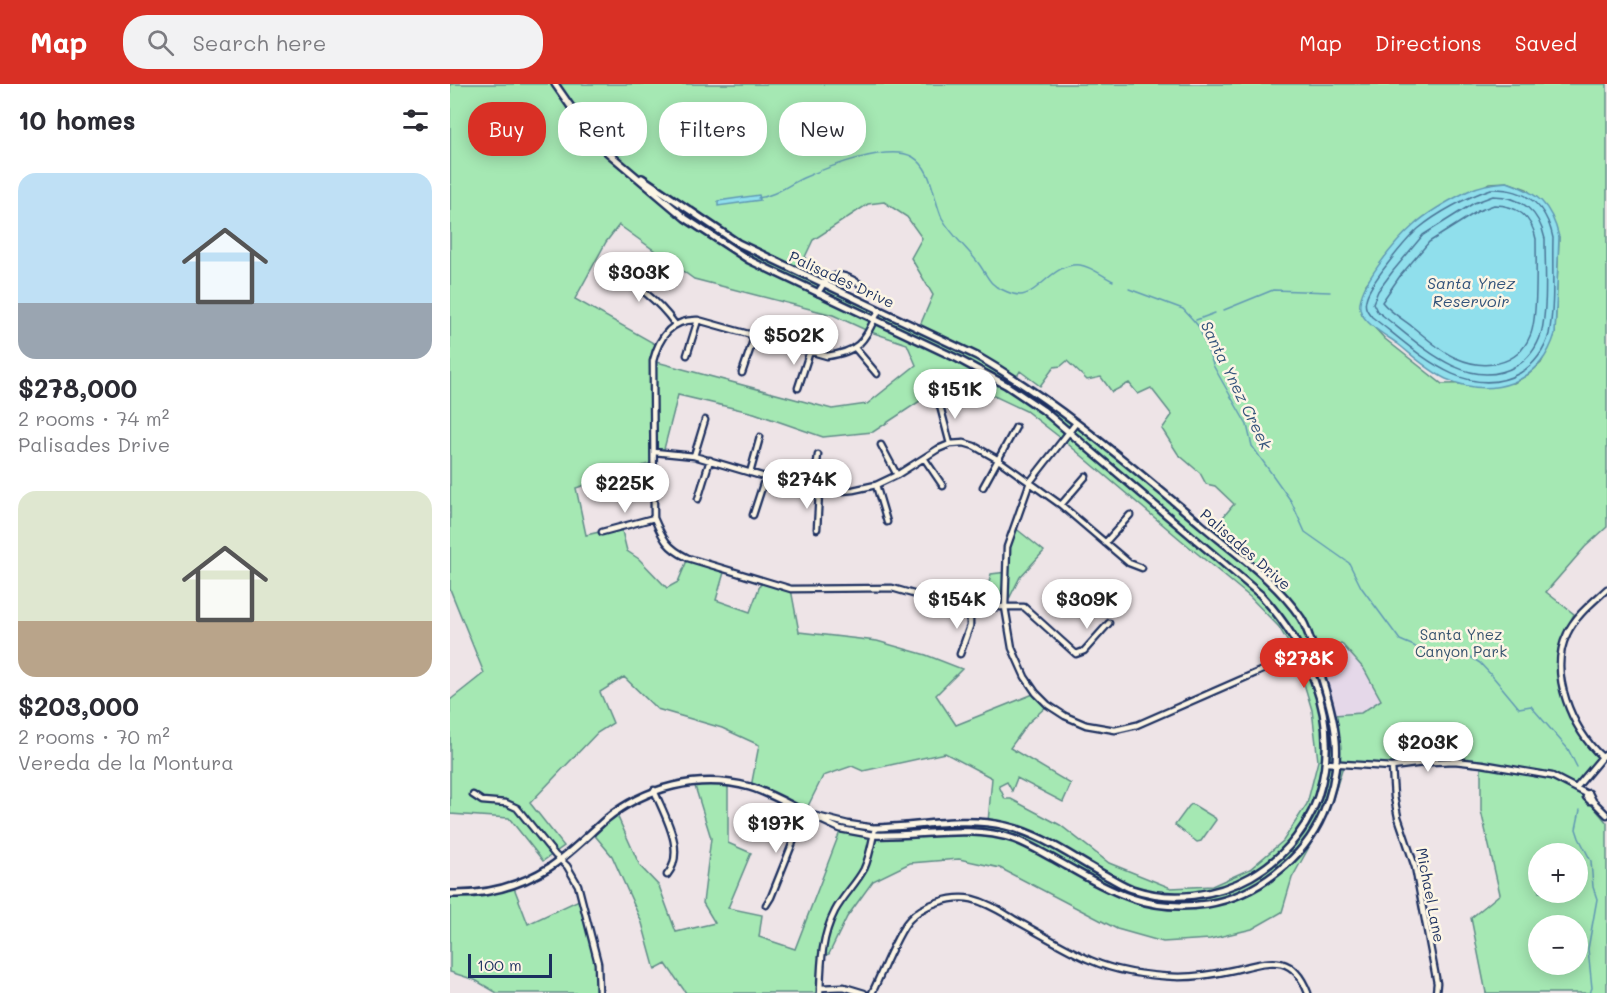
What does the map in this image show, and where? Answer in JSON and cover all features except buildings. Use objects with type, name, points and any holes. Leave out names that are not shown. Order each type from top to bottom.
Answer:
[{"type":"street","name":"Palisades Drive","points":[[555,84],[568,102]]},
{"type":"street","name":"Palisades Drive","points":[[450,894],[481,892],[532,878],[561,860],[605,820],[654,790],[685,783],[728,783],[751,788],[840,829],[873,835],[969,832],[996,834],[1028,845],[1125,897],[1145,903],[1178,906],[1206,904],[1221,901],[1263,882],[1286,865],[1312,834],[1324,812],[1332,789],[1337,733],[1325,684],[1303,621],[1282,594],[1164,494],[1076,423],[1012,376],[977,356],[730,239],[612,156]]},
{"type":"street","name":"Palisades Drive","points":[[612,156],[685,218],[725,246],[749,260],[958,359],[1006,385],[1044,410],[1262,595],[1286,625],[1302,653],[1314,682],[1324,719],[1326,763],[1319,794],[1310,817],[1293,843],[1266,868],[1238,884],[1195,894],[1168,895],[1130,888],[1036,837],[1007,826],[975,821],[875,828],[807,813]]},
{"type":"street","points":[[611,273],[624,278],[661,306],[675,324]]},
{"type":"street","points":[[818,293],[823,284],[837,274],[868,289]]},
{"type":"street","points":[[879,310],[864,340],[855,348],[844,353],[826,356],[698,320],[687,320],[675,324],[664,334],[657,345],[653,361],[654,518],[663,539],[674,551],[688,558],[791,589],[892,588],[959,608],[1024,607],[1076,654],[1084,651],[1109,623]]},
{"type":"street","points":[[687,355],[698,320]]},
{"type":"street","points":[[742,373],[755,335]]},
{"type":"street","points":[[855,348],[877,374]]},
{"type":"street","points":[[798,388],[810,351]]},
{"type":"street","points":[[1006,385],[1012,376]]},
{"type":"street","points":[[939,402],[950,444]]},
{"type":"street","points":[[694,456],[705,420]]},
{"type":"street","points":[[1076,423],[1030,482],[1008,547],[1005,607],[1012,648],[1025,676],[1036,693],[1048,705],[1065,716],[1086,725],[1115,730],[1137,725],[1313,648]]},
{"type":"street","points":[[983,487],[1016,427]]},
{"type":"street","points":[[750,473],[760,436]]},
{"type":"street","points":[[654,452],[694,456],[816,492],[853,490],[876,485],[950,444],[964,443],[997,459],[1030,482],[1061,505],[1129,563],[1142,568]]},
{"type":"street","points":[[881,445],[897,475]]},
{"type":"street","points":[[817,529],[818,455]]},
{"type":"street","points":[[924,458],[943,486]]},
{"type":"street","points":[[698,499],[710,460]]},
{"type":"street","points":[[1061,505],[1086,476]]},
{"type":"street","points":[[753,515],[765,478]]},
{"type":"street","points":[[876,485],[887,522]]},
{"type":"street","points":[[1105,543],[1130,514]]},
{"type":"street","points":[[602,532],[654,518]]},
{"type":"street","points":[[1576,788],[1604,755],[1587,741],[1564,689],[1560,668],[1563,642],[1567,632],[1582,613],[1607,589]]},
{"type":"street","points":[[960,654],[970,626],[970,608]]},
{"type":"street","points":[[1326,763],[1392,767],[1442,761],[1482,764],[1552,776],[1589,793],[1593,801],[1607,815]]},
{"type":"street","name":"Michael Lane","points":[[1392,767],[1394,797],[1398,817],[1415,867],[1437,983],[1436,993]]},
{"type":"street","points":[[654,790],[675,843],[675,862],[667,875]]},
{"type":"street","points":[[473,795],[482,801],[506,803],[517,808],[567,866],[578,885],[598,963],[599,993]]},
{"type":"street","points":[[766,905],[807,813]]},
{"type":"street","points":[[864,993],[844,987],[820,990],[820,957],[836,909],[864,869],[875,828]]},
{"type":"street","points":[[873,993],[908,921],[927,907],[956,899],[970,899],[990,906],[1090,960],[1113,968],[1180,977],[1209,975],[1261,962],[1274,962],[1295,971],[1304,981],[1308,993]]},
{"type":"shaded area","points":[[1341,643],[1364,669],[1383,698],[1361,713],[1334,715],[1326,677],[1318,658]]},
{"type":"green space","name":"Santa Ynez Canyon Park","points":[[450,84],[1607,84],[1607,527],[1585,547],[1546,592],[1574,614],[1571,620],[1574,622],[1566,639],[1563,656],[1564,681],[1575,718],[1591,744],[1604,757],[1579,789],[1607,823],[1607,993],[1486,993],[1471,918],[1500,894],[1481,811],[1481,763],[1429,760],[1391,765],[1344,763],[1329,811],[1292,878],[1282,912],[1252,929],[1210,939],[1163,942],[1117,929],[1000,868],[959,859],[910,863],[873,881],[847,917],[829,954],[820,957],[820,993],[686,993],[666,964],[655,970],[642,923],[612,856],[592,832],[616,813],[640,866],[659,886],[676,932],[715,923],[703,903],[711,838],[694,783],[728,783],[728,843],[751,853],[728,908],[762,915],[759,937],[795,949],[841,829],[873,835],[875,828],[988,822],[992,778],[945,753],[863,771],[852,766],[823,776],[805,812],[751,787],[759,745],[722,728],[657,709],[624,677],[600,692],[613,723],[597,733],[530,803],[564,846],[543,861],[509,818],[450,814],[450,700],[484,673],[450,589]],"holes":[[[1507,182],[1527,189],[1559,237],[1555,334],[1541,363],[1514,383],[1442,384],[1385,339],[1362,314],[1366,284],[1400,241],[1489,183]],[[884,202],[907,217],[922,238],[911,258],[933,295],[917,328],[815,280],[805,257],[813,240],[868,204]],[[619,225],[694,279],[833,315],[868,331],[907,344],[916,365],[867,404],[832,409],[653,361],[657,345],[575,299],[606,242]],[[1067,361],[1087,380],[1101,377],[1112,392],[1129,383],[1138,394],[1151,388],[1172,415],[1162,429],[1178,454],[1200,473],[1206,484],[1215,486],[1234,504],[1209,534],[1066,415],[1016,378],[1020,371],[1040,386],[1054,367],[1061,366]],[[973,386],[1026,411],[1250,597],[1279,627],[1295,654],[1312,710],[1318,761],[1307,804],[1283,841],[1250,869],[1212,886],[1171,888],[1109,863],[1060,825],[1011,799],[1005,799],[999,786],[1007,782],[1012,791],[1017,778],[1063,802],[1071,784],[1010,748],[1028,723],[1048,705],[1036,693],[956,725],[936,695],[962,669],[926,655],[877,641],[799,632],[791,589],[762,580],[750,612],[716,600],[725,569],[688,558],[678,582],[667,588],[639,559],[627,551],[621,527],[586,535],[576,488],[654,462],[655,452],[663,453],[678,395],[754,413],[823,437],[873,432],[932,393]],[[1341,643],[1364,669],[1381,700],[1361,713],[1334,715],[1318,658]]]},
{"type":"green space","points":[[1014,527],[1044,551],[1020,577],[1005,607],[983,607],[991,574],[1007,572],[1007,547]]},
{"type":"green space","points":[[1192,804],[1216,820],[1201,841],[1197,842],[1175,825]]},
{"type":"green space","points":[[513,885],[528,924],[581,899],[598,963],[599,993],[497,993],[475,980],[450,972],[450,894],[463,894]]},
{"type":"water","name":"Santa Ynez Reservoir","points":[[1507,182],[1542,201],[1556,226],[1559,237],[1555,334],[1548,351],[1538,365],[1512,383],[1497,387],[1463,385],[1433,372],[1372,326],[1361,312],[1360,303],[1363,292],[1378,266],[1420,220],[1440,206],[1473,189]]},
{"type":"water","points":[[759,195],[760,200],[718,206],[718,201]]},
{"type":"waterway","name":"Santa Ynez Creek","points":[[758,198],[770,195],[803,178],[842,163],[874,155],[902,153],[913,157],[925,169],[942,218],[998,288],[1020,295],[1027,294],[1054,273],[1071,265],[1088,267],[1113,281]]},
{"type":"waterway","name":"Santa Ynez Creek","points":[[1129,289],[1183,309],[1199,327],[1214,367],[1247,425],[1252,446],[1291,501],[1305,532],[1349,563],[1361,587],[1400,640],[1414,646],[1434,660],[1447,661],[1469,656],[1480,663],[1519,708],[1531,706],[1568,749],[1577,767]]},
{"type":"waterway","points":[[1224,310],[1273,290],[1330,292]]},
{"type":"waterway","points":[[1196,320],[1215,313]]},
{"type":"waterway","name":"Santa Ynez Creek","points":[[1580,810],[1576,829],[1591,861],[1593,887],[1597,899],[1588,949],[1592,988],[1590,993]]}]
